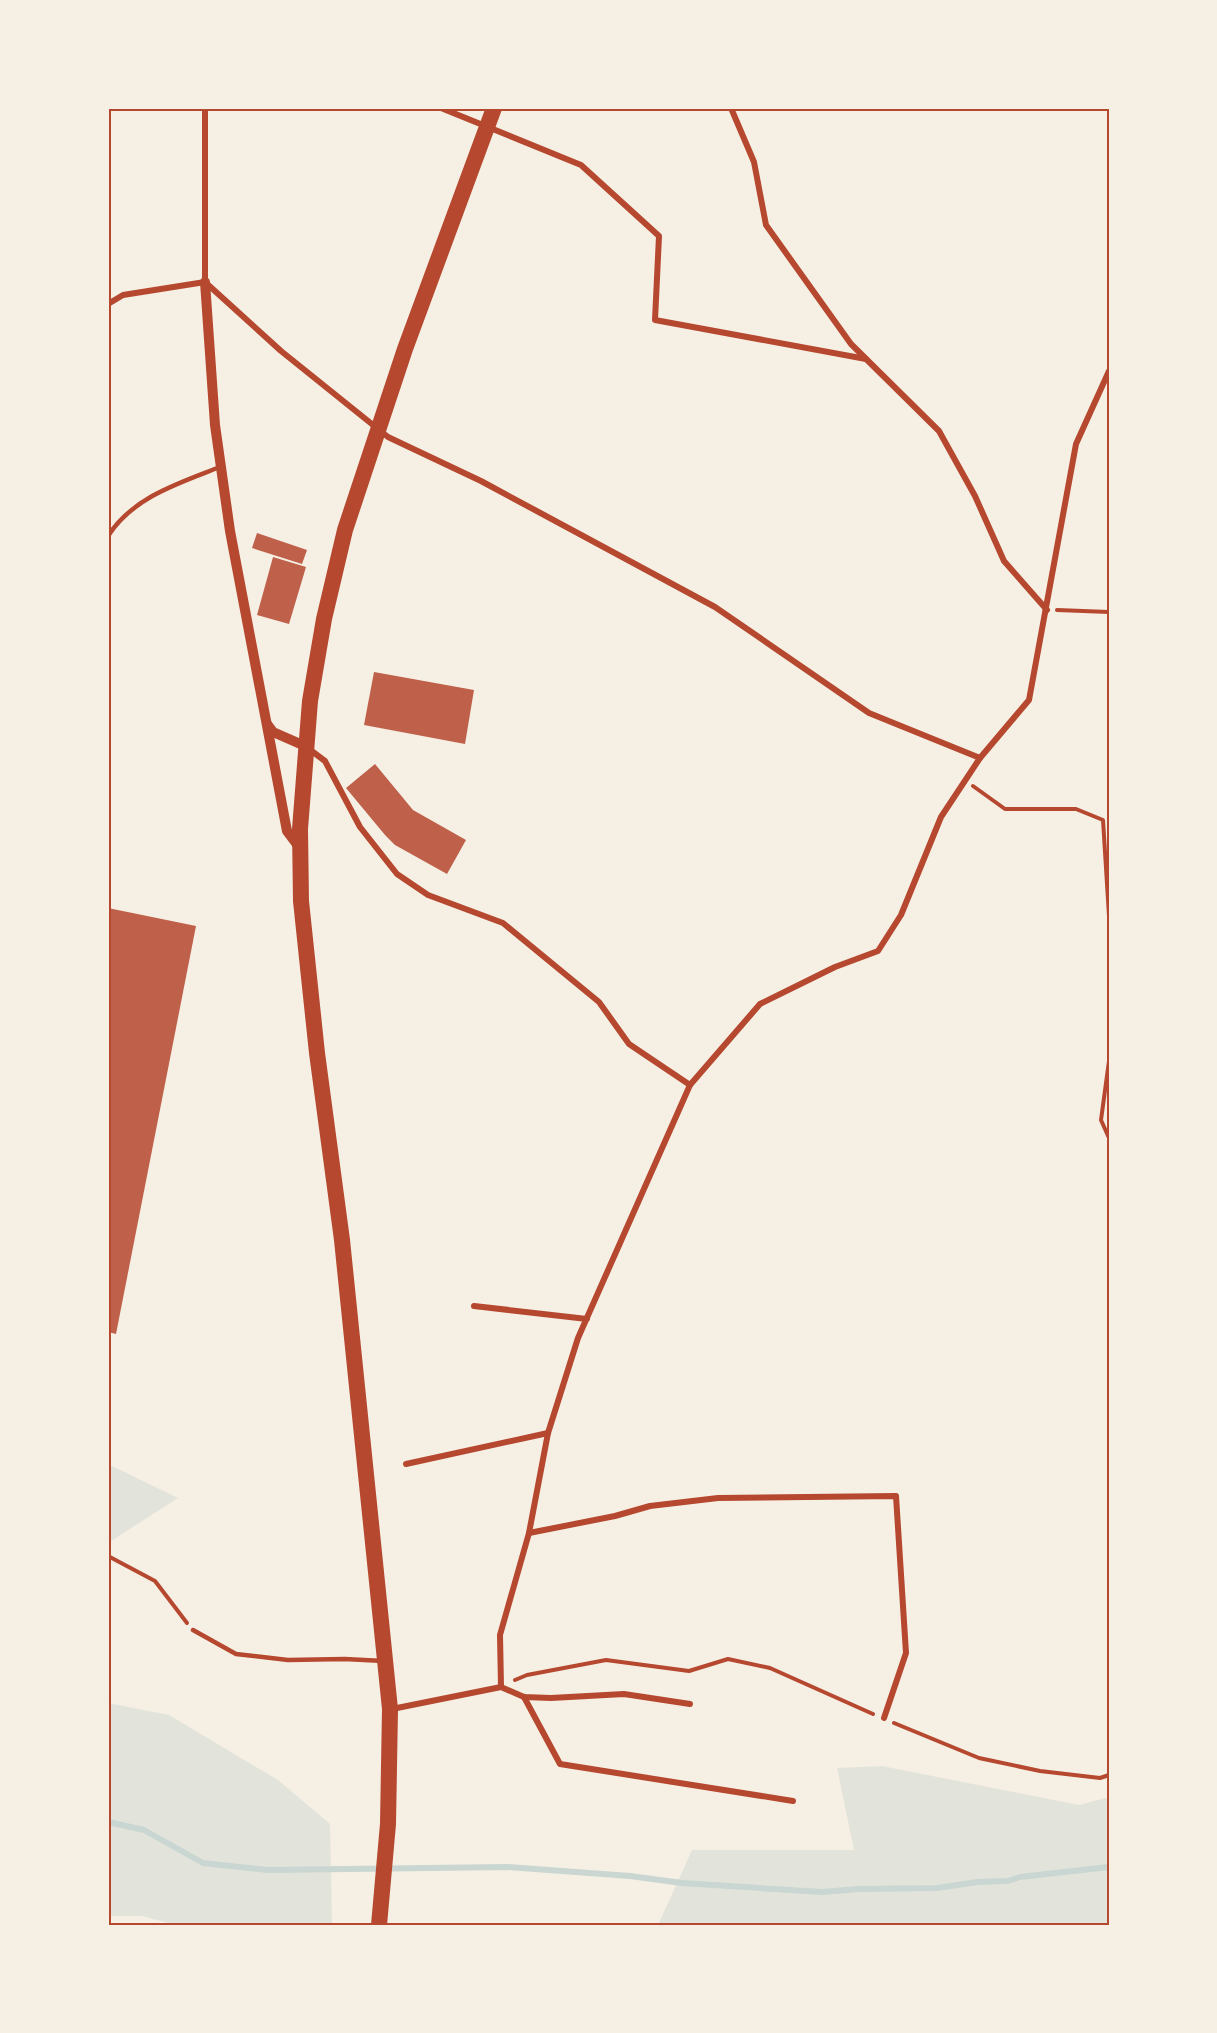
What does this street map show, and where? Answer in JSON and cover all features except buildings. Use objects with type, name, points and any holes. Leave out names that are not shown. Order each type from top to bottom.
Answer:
[{"type":"highway","points":[[379,1925],[388,1824],[391,1714],[343,1252],[303,925],[300,849],[305,746],[310,701],[333,574],[345,530],[377,430],[494,108]]},
{"type":"street","points":[[205,108],[205,282],[220,467],[287,831],[300,849]]},
{"type":"street","points":[[441,108],[581,165],[659,236],[655,320],[867,359]]},
{"type":"street","points":[[731,108],[754,162],[766,225],[851,344],[939,431],[975,496],[1004,561],[1047,610]]},
{"type":"street","points":[[108,304],[123,295],[205,282]]},
{"type":"street","points":[[205,282],[281,351],[388,437],[481,481],[715,607],[870,713],[980,758]]},
{"type":"street","points":[[501,1688],[500,1635],[529,1533],[548,1433],[578,1338],[690,1085],[759,1004],[826,971],[878,951],[901,915],[941,817],[980,758],[1029,700],[1076,444],[1109,371]]},
{"type":"street","points":[[267,724],[273,732],[305,746],[325,760],[360,826],[397,874],[429,894],[503,924],[599,1002],[629,1044],[690,1085]]},
{"type":"street","points":[[474,1306],[586,1319]]},
{"type":"street","points":[[406,1464],[548,1433]]},
{"type":"street","points":[[529,1533],[615,1516],[650,1506],[718,1498],[896,1496],[906,1653],[884,1718]]},
{"type":"street","points":[[391,1714],[501,1688],[524,1697],[551,1698],[624,1694],[690,1704]]},
{"type":"street","points":[[524,1697],[560,1764],[793,1801]]},
{"type":"lane","points":[[108,536],[116,524],[154,493],[220,467]]},
{"type":"lane","points":[[193,1630],[236,1654],[288,1660],[386,1661]]},
{"type":"path","points":[[1047,610],[1109,612]]},
{"type":"path","points":[[965,781],[1005,809],[1076,809],[1103,820],[1109,915]]},
{"type":"path","points":[[1109,1061],[1101,1120],[1109,1138]]},
{"type":"path","points":[[108,1556],[155,1581],[193,1630]]},
{"type":"path","points":[[501,1688],[527,1675],[606,1660],[689,1671],[728,1659],[770,1668],[979,1758],[1040,1771],[1100,1778],[1109,1775]]},
{"type":"shaded area","points":[[108,1464],[178,1498],[108,1543]]},
{"type":"shaded area","points":[[108,1703],[169,1715],[278,1780],[330,1824],[332,1925],[176,1925],[142,1916],[108,1916]]},
{"type":"shaded area","points":[[882,1766],[1079,1805],[1109,1797],[1109,1925],[658,1925],[692,1850],[854,1850],[837,1768]]},
{"type":"waterway","points":[[108,1822],[144,1830],[203,1863],[268,1870],[507,1867],[630,1876],[682,1883],[822,1892],[937,1888],[1109,1867]]}]
